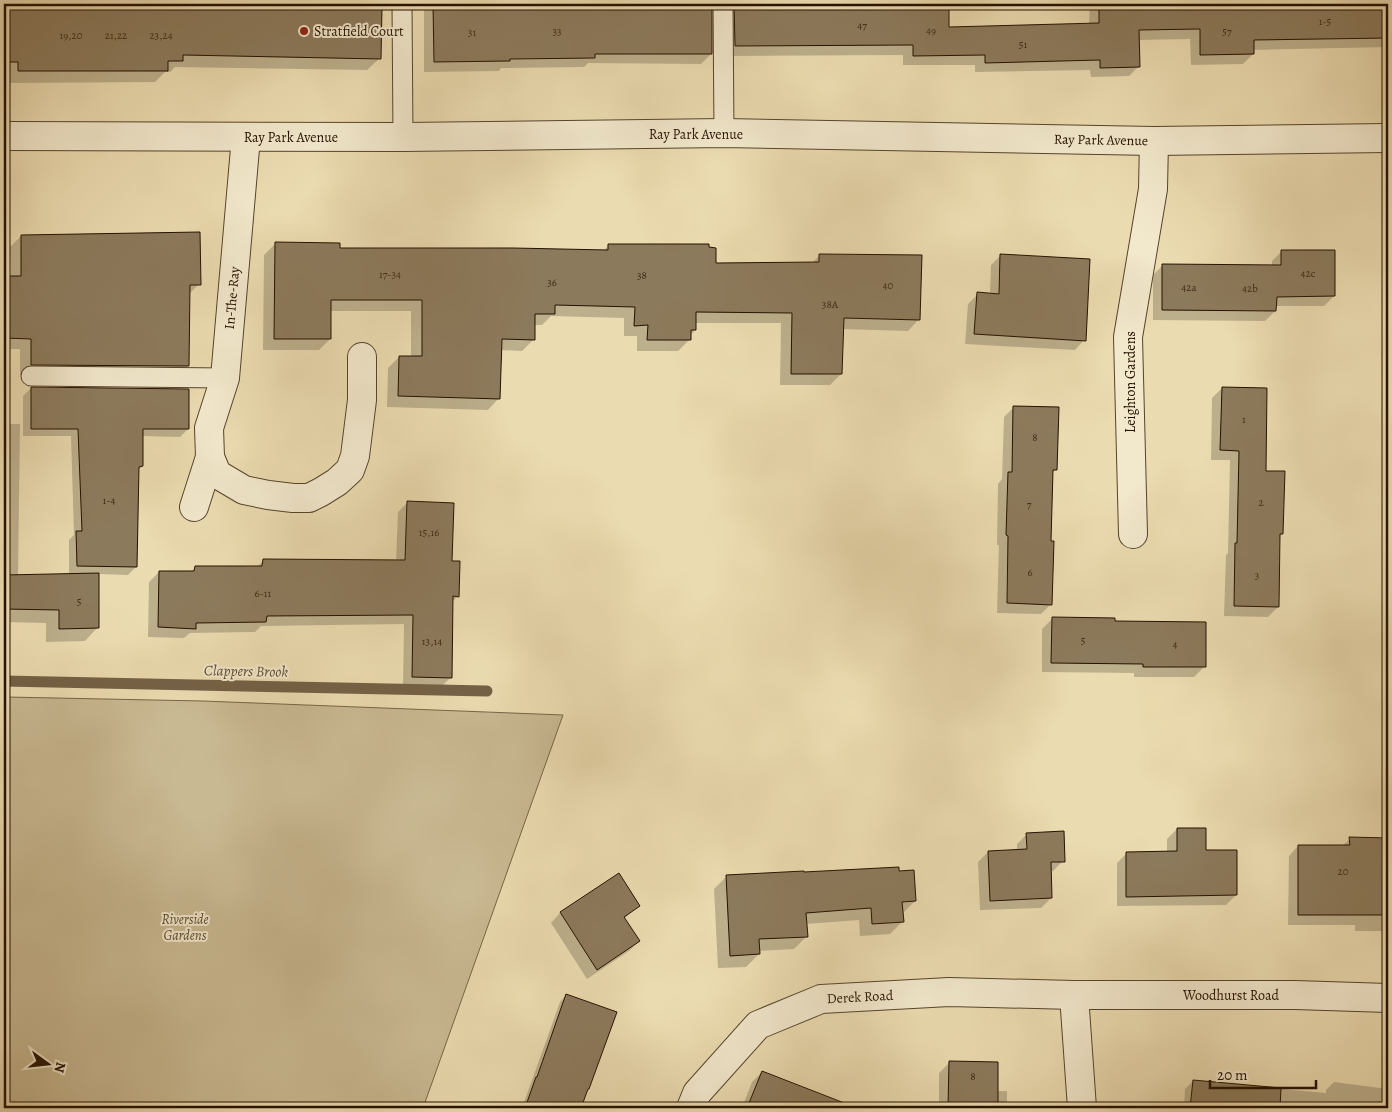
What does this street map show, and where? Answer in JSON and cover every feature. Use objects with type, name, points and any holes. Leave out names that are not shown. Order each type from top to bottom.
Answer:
[{"type":"street","name":"Ray Park Avenue","points":[[4,136],[403,137],[724,133],[1154,141],[1388,138]]},
{"type":"street","name":"In-The-Ray","points":[[194,507],[210,457],[209,428],[225,378],[246,137]]},
{"type":"street","name":"Leighton Gardens","points":[[1133,534],[1128,337],[1153,189],[1154,141]]},
{"type":"street","name":"In-The-Ray","points":[[210,457],[217,474],[244,490],[268,495],[309,498],[337,482],[350,470],[355,456],[362,400],[362,357]]},
{"type":"street","name":"Derek Road","points":[[691,1108],[697,1093],[758,1025],[821,999],[949,992],[1074,995]]},
{"type":"street","name":"Woodhurst Road","points":[[1074,995],[1295,995],[1388,998]]},
{"type":"street","points":[[1074,995],[1082,1108]]},
{"type":"lane","points":[[402,4],[403,137]]},
{"type":"lane","points":[[723,4],[724,133]]},
{"type":"lane","points":[[31,376],[225,378]]},
{"type":"green space","name":"Riverside Gardens","points":[[6,697],[203,701],[563,715],[423,1108],[4,1108],[4,779],[8,752]]},
{"type":"building","points":[[226,4],[382,6],[381,59],[183,55],[183,61],[168,61],[168,71],[18,71],[18,62],[4,62],[4,9],[226,8]]},
{"type":"building","points":[[433,4],[712,4],[712,54],[595,54],[595,58],[434,62]]},
{"type":"building","points":[[734,4],[949,4],[949,27],[1099,23],[1099,4],[1388,4],[1388,38],[1254,40],[1254,54],[1200,55],[1200,29],[1139,30],[1140,67],[1100,68],[1100,60],[985,63],[985,55],[913,56],[913,45],[735,46]]},
{"type":"building","points":[[200,232],[201,285],[190,285],[189,366],[31,365],[31,339],[4,338],[4,276],[21,276],[21,235]]},
{"type":"building","points":[[275,242],[340,243],[340,248],[608,250],[608,244],[709,244],[709,247],[716,248],[716,263],[819,262],[819,254],[922,255],[920,320],[844,318],[842,374],[791,374],[792,313],[696,312],[696,330],[691,330],[691,340],[647,340],[648,325],[634,326],[635,307],[555,305],[555,314],[535,314],[535,340],[502,339],[500,399],[398,396],[399,356],[422,356],[422,300],[331,300],[331,339],[274,339]]},
{"type":"building","points":[[1281,250],[1335,250],[1335,296],[1277,297],[1276,311],[1162,310],[1162,264],[1281,265]]},
{"type":"building","points":[[1000,254],[1090,259],[1086,341],[974,334],[977,292],[999,294]]},
{"type":"building","points":[[31,387],[189,389],[189,429],[143,429],[143,466],[139,467],[137,567],[77,566],[76,531],[82,531],[78,429],[31,429]]},
{"type":"building","points":[[1222,387],[1267,388],[1266,471],[1285,471],[1283,534],[1280,534],[1279,607],[1234,606],[1239,451],[1220,450]]},
{"type":"building","points":[[1013,406],[1059,407],[1057,470],[1053,470],[1051,541],[1054,541],[1052,605],[1007,603],[1008,536],[1006,535],[1008,472],[1012,472]]},
{"type":"building","points":[[407,501],[454,503],[452,561],[460,561],[459,597],[453,596],[452,678],[412,677],[413,615],[267,616],[266,622],[196,623],[196,629],[158,627],[159,571],[194,571],[195,566],[262,566],[263,559],[405,560]]},
{"type":"building","points":[[99,573],[99,628],[59,629],[59,610],[4,609],[4,575]]},
{"type":"building","points":[[1052,617],[1115,618],[1115,621],[1206,622],[1206,667],[1143,667],[1143,664],[1051,663]]},
{"type":"building","points":[[1177,828],[1206,828],[1206,850],[1237,850],[1237,895],[1126,897],[1126,852],[1177,851]]},
{"type":"building","points":[[1064,831],[1065,862],[1051,862],[1052,898],[990,901],[988,851],[1027,849],[1026,833]]},
{"type":"building","points":[[1349,837],[1388,838],[1388,915],[1298,915],[1298,845],[1350,845]]},
{"type":"building","points":[[899,867],[899,871],[914,870],[916,901],[902,902],[904,922],[872,924],[871,908],[806,913],[808,937],[759,939],[760,954],[730,956],[726,875]]},
{"type":"building","points":[[619,873],[640,906],[624,917],[640,941],[597,970],[560,912]]},
{"type":"building","points":[[566,994],[617,1012],[581,1108],[525,1108],[537,1077]]},
{"type":"building","points":[[949,1061],[998,1062],[998,1108],[948,1108]]},
{"type":"building","points":[[762,1071],[852,1106],[852,1108],[747,1108]]},
{"type":"building","points":[[1193,1080],[1281,1088],[1280,1108],[1190,1108]]},
{"type":"waterway","name":"Clappers Brook","points":[[4,681],[487,691]]},
{"type":"place","name":"Stratfield Court","points":[[304,31]]}]
